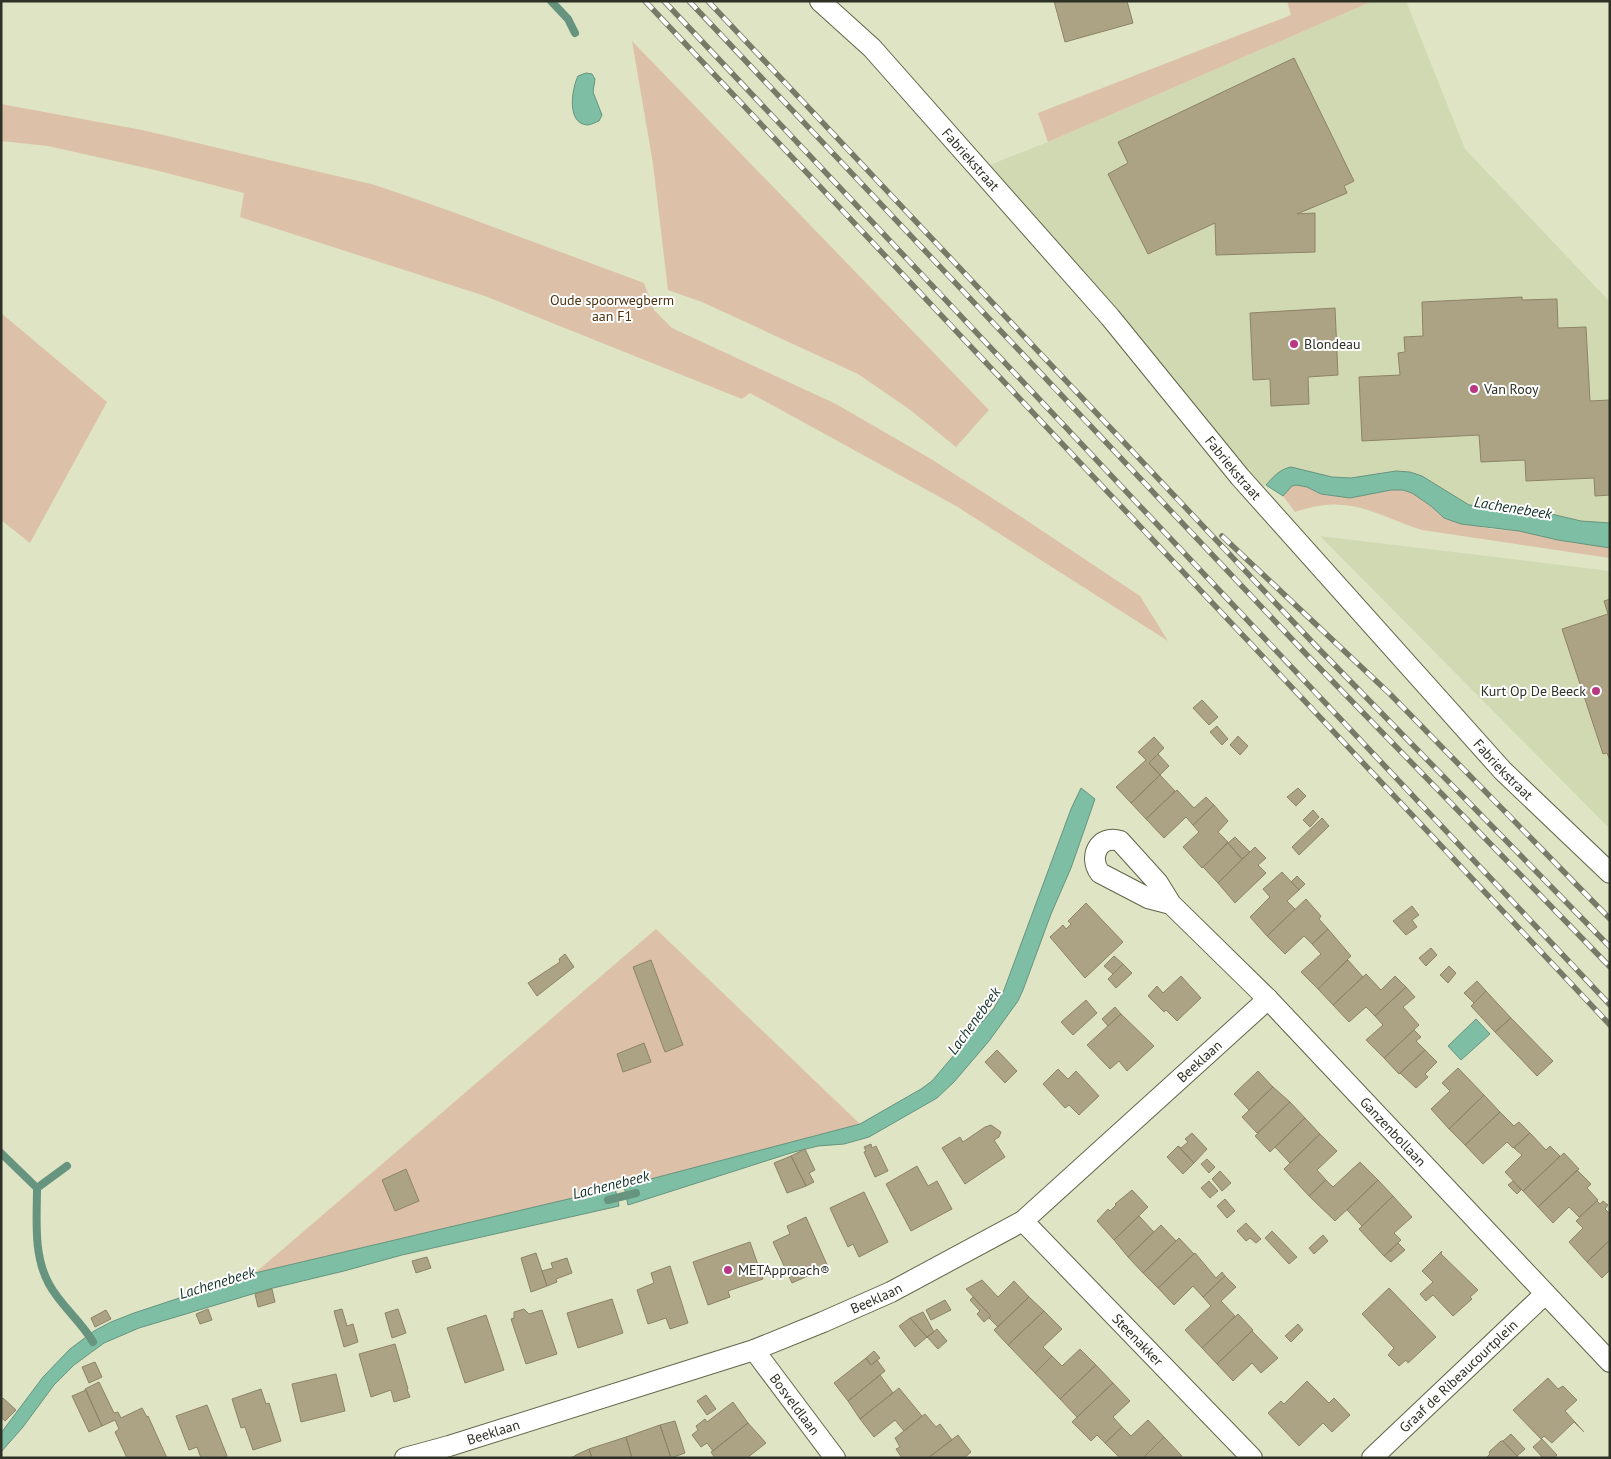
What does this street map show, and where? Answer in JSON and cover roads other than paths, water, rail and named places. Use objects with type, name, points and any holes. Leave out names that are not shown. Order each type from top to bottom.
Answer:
[{"type":"street","name":"Fabriekstraat","points":[[820,1],[872,48],[1110,317],[1240,477],[1288,532],[1503,771],[1610,873]]},
{"type":"street","name":"Ganzenbollaan","points":[[1171,904],[1268,999],[1610,1362]]},
{"type":"street","name":"Beeklaan","points":[[405,1458],[451,1452],[754,1350],[891,1292],[1022,1221],[1268,999]]},
{"type":"street","name":"Steenakker","points":[[1022,1221],[1252,1458]]},
{"type":"street","name":"Graaf de Ribeaucourtplein","points":[[1372,1458],[1545,1294]]},
{"type":"street","name":"Bosveldlaan","points":[[754,1350],[835,1458]]},
{"type":"waterway","points":[[551,1],[568,19],[575,33]]},
{"type":"waterway","points":[[1,1153],[37,1188],[37,1237],[40,1261],[44,1273],[54,1292],[93,1342]]},
{"type":"waterway","points":[[37,1188],[67,1166]]},
{"type":"waterway","name":"Lachenebeek","points":[[608,1200],[636,1193]]},
{"type":"railway","points":[[645,1],[1610,1025]]},
{"type":"railway","points":[[664,1],[1610,1005]]},
{"type":"railway","points":[[689,1],[1306,654],[1610,967]]},
{"type":"railway","points":[[708,1],[1316,646],[1610,947]]},
{"type":"railway","points":[[1222,536],[1390,694],[1610,919]]},
{"type":"place","name":"Blondeau","points":[[1294,344]]},
{"type":"place","name":"Van Rooy","points":[[1474,389]]},
{"type":"place","name":"Kurt Op De Beeck","points":[[1596,691]]},
{"type":"place","name":"METApproach®","points":[[728,1270]]},
{"type":"park label","name":"Oude spoorwegberm aan F1","points":[[612,308]]}]
